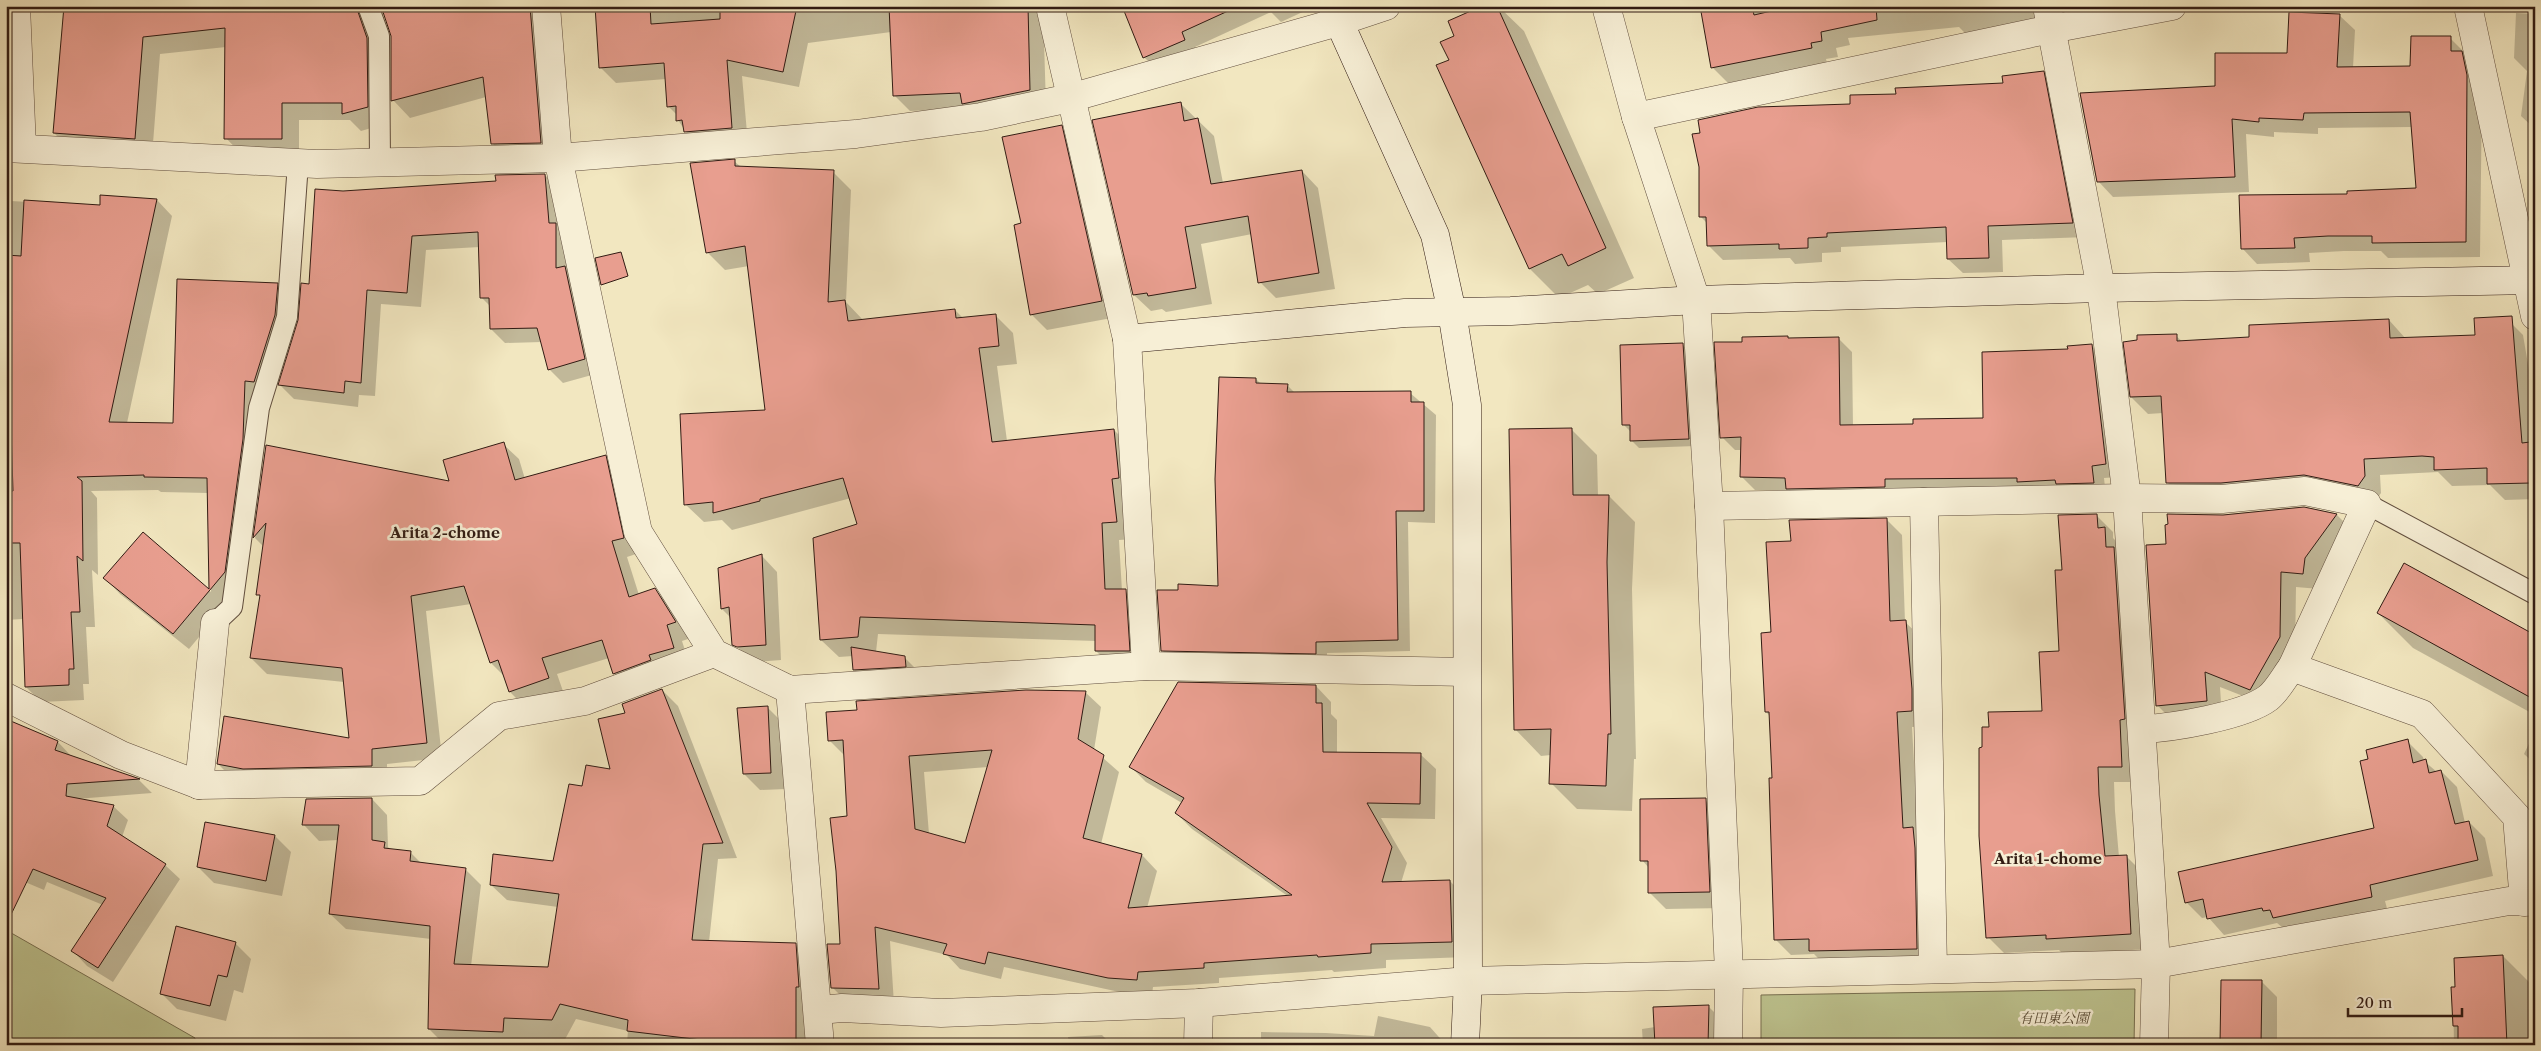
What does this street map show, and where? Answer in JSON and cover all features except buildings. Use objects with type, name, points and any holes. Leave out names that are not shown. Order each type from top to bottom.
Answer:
[{"type":"street","points":[[16,6],[14,148],[298,163],[558,158],[856,134],[981,118],[1070,98],[1335,14],[1386,6]]},
{"type":"street","points":[[546,6],[558,158],[638,532],[714,653],[790,690],[1146,666],[1468,672]]},
{"type":"street","points":[[1050,6],[1127,339],[1146,666]]},
{"type":"street","points":[[1606,6],[1636,117],[1696,300],[1709,506],[1729,973],[1728,1045]]},
{"type":"street","points":[[1636,117],[2049,18],[2172,6]]},
{"type":"street","points":[[2468,6],[2530,280],[2535,316]]},
{"type":"street","points":[[1335,14],[1435,235],[1452,312],[1467,405],[1468,981],[1465,1045]]},
{"type":"street","points":[[2049,18],[2102,288],[2127,498],[2156,964],[2154,1045]]},
{"type":"street","points":[[1127,339],[1405,313],[1696,300],[2102,288],[2530,280]]},
{"type":"street","points":[[1709,506],[2127,498],[2222,499],[2305,491],[2368,504],[2292,667],[2270,696],[2252,708],[2164,728],[2142,728]]},
{"type":"street","points":[[1924,502],[1933,969]]},
{"type":"street","points":[[198,784],[214,623]]},
{"type":"street","points":[[6,697],[121,756],[198,784],[420,781],[499,716],[585,701],[714,653]]},
{"type":"street","points":[[819,1010],[842,1008],[941,1013],[1199,1003],[1468,981],[1729,973],[2156,964],[2509,902],[2529,902],[2517,817],[2422,714],[2292,667]]},
{"type":"street","points":[[790,690],[819,1010],[820,1045]]},
{"type":"street","points":[[1198,1045],[1199,1003]]},
{"type":"lane","points":[[368,6],[379,36],[380,162]]},
{"type":"lane","points":[[214,623],[232,607],[259,408],[287,317],[298,163]]},
{"type":"lane","points":[[2368,504],[2535,594]]},
{"type":"green space","points":[[6,930],[195,1038],[194,1045],[6,1045]]},
{"type":"green space","name":"有田東公園","points":[[2135,989],[2134,1045],[1761,1045],[1761,995]]},
{"type":"district","name":"Arita 2-chome","points":[[445,533]]},
{"type":"district","name":"Arita 1-chome","points":[[2048,859]]}]
